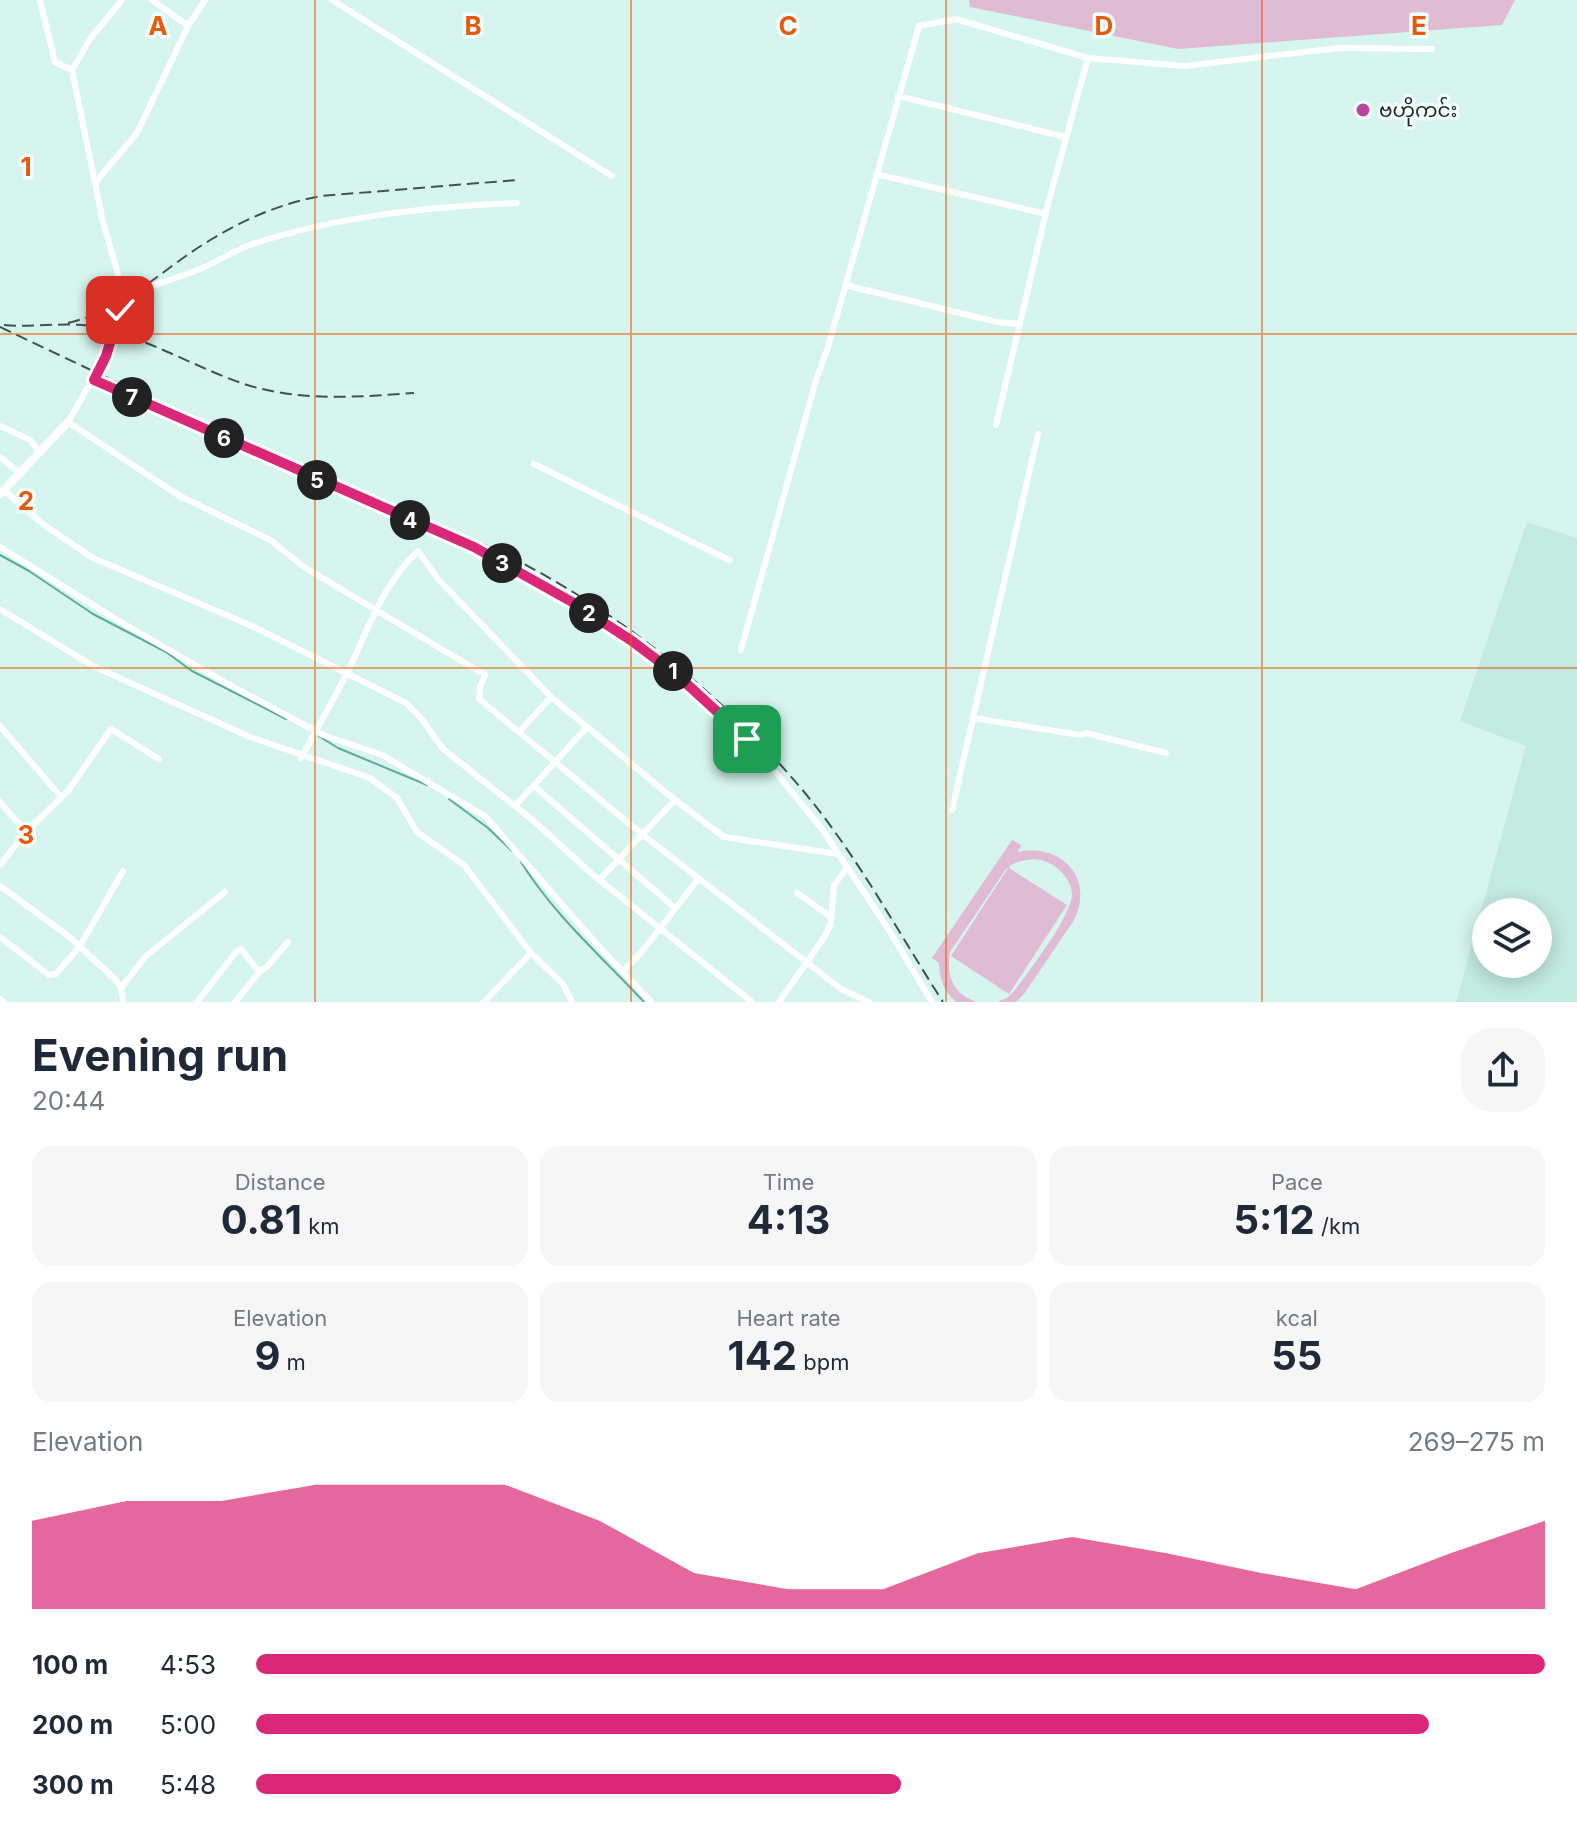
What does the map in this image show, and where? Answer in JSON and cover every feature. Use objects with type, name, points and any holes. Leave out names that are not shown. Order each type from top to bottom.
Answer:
[{"type":"street","points":[[40,0],[55,62],[72,70]]},
{"type":"street","points":[[122,0],[90,39],[72,70],[76,102],[103,222],[124,295],[106,356],[68,422],[2,492],[93,558],[254,627],[406,703],[443,749],[659,929],[752,1002]]},
{"type":"street","points":[[152,0],[188,26]]},
{"type":"street","points":[[95,183],[137,133],[188,26],[205,0]]},
{"type":"street","points":[[332,0],[612,176]]},
{"type":"street","points":[[741,650],[919,26],[956,19],[1088,58],[1185,66],[1339,48],[1432,49]]},
{"type":"street","points":[[996,425],[1046,214],[1088,58]]},
{"type":"street","points":[[898,96],[1066,137]]},
{"type":"street","points":[[876,174],[1046,214]]},
{"type":"street","points":[[124,295],[281,236],[368,217],[425,209],[517,203]]},
{"type":"street","points":[[845,285],[997,322],[1020,324]]},
{"type":"street","points":[[94,380],[474,547],[632,641],[677,675],[747,739],[822,829],[932,1002]]},
{"type":"street","points":[[68,422],[178,495],[270,540],[304,567],[485,675],[479,699],[643,835],[841,989],[869,1002]]},
{"type":"street","points":[[0,426],[35,444],[40,453]]},
{"type":"street","points":[[952,810],[1038,434]]},
{"type":"street","points":[[0,457],[21,474]]},
{"type":"street","points":[[534,464],[729,560]]},
{"type":"street","points":[[0,547],[167,650],[316,731],[382,755],[485,816],[651,1002]]},
{"type":"street","points":[[302,756],[348,672],[376,610],[404,566],[418,551],[438,579],[551,697],[724,837],[838,854]]},
{"type":"street","points":[[0,609],[93,666],[250,737],[370,778],[397,798],[417,832],[464,865],[531,953],[563,984],[572,1002]]},
{"type":"street","points":[[519,732],[551,697]]},
{"type":"street","points":[[973,718],[1080,735],[1086,733],[1166,753]]},
{"type":"street","points":[[0,726],[61,797]]},
{"type":"street","points":[[515,806],[587,727]]},
{"type":"street","points":[[0,865],[26,832],[68,791],[111,729],[159,759]]},
{"type":"street","points":[[534,786],[675,908]]},
{"type":"street","points":[[600,879],[675,800]]},
{"type":"street","points":[[0,802],[26,832]]},
{"type":"street","points":[[779,1002],[825,936],[831,917],[834,885],[847,868]]},
{"type":"street","points":[[0,937],[53,976],[80,946],[123,871]]},
{"type":"street","points":[[623,971],[640,954],[699,878]]},
{"type":"street","points":[[0,886],[80,946],[115,979],[121,988],[123,1002]]},
{"type":"street","points":[[121,988],[146,956],[225,892]]},
{"type":"street","points":[[797,893],[831,917]]},
{"type":"street","points":[[235,1002],[288,942]]},
{"type":"street","points":[[197,1002],[241,949],[261,970]]},
{"type":"street","points":[[484,1002],[531,953]]},
{"type":"shaded area","points":[[969,0],[1515,0],[1502,25],[1178,49],[970,7]]},
{"type":"shaded area","points":[[1527,522],[1577,538],[1577,1002],[1456,1002],[1472,943],[1472,978],[1552,978],[1552,898],[1484,898],[1526,746],[1460,721]]},
{"type":"shaded area","points":[[1012,840],[1021,845],[1018,852],[1048,853],[1070,867],[1080,890],[1074,920],[1024,994],[1016,1002],[997,1002],[1007,998],[1016,989],[1040,956],[1066,914],[1072,893],[1065,876],[1046,862],[1031,859],[1010,865],[1009,868],[1067,905],[1009,994],[951,956],[1006,869],[950,952],[949,969],[953,983],[963,995],[978,1002],[956,1002],[943,984],[939,963],[932,958]]},
{"type":"waterway","points":[[0,555],[93,614],[166,652],[192,671],[286,719]]},
{"type":"waterway","points":[[317,735],[338,748],[427,785]]},
{"type":"waterway","points":[[449,799],[488,828],[512,851]]},
{"type":"waterway","points":[[521,862],[563,917],[644,1002]]},
{"type":"railway","points":[[68,323],[109,308],[225,232],[251,218],[292,203],[321,196],[517,180]]},
{"type":"railway","points":[[4,325],[81,325],[107,329],[244,384],[286,394],[329,397],[414,393]]},
{"type":"railway","points":[[0,327],[150,398],[501,552],[586,600],[626,627],[739,721],[805,793],[860,869],[943,1002]]},
{"type":"place","name":"ဗဟိုကင်း","points":[[1363,110]]},
{"type":"route","points":[[120,310],[106,356],[94,380],[474,547],[572,602],[632,641],[677,675],[747,739]]}]
